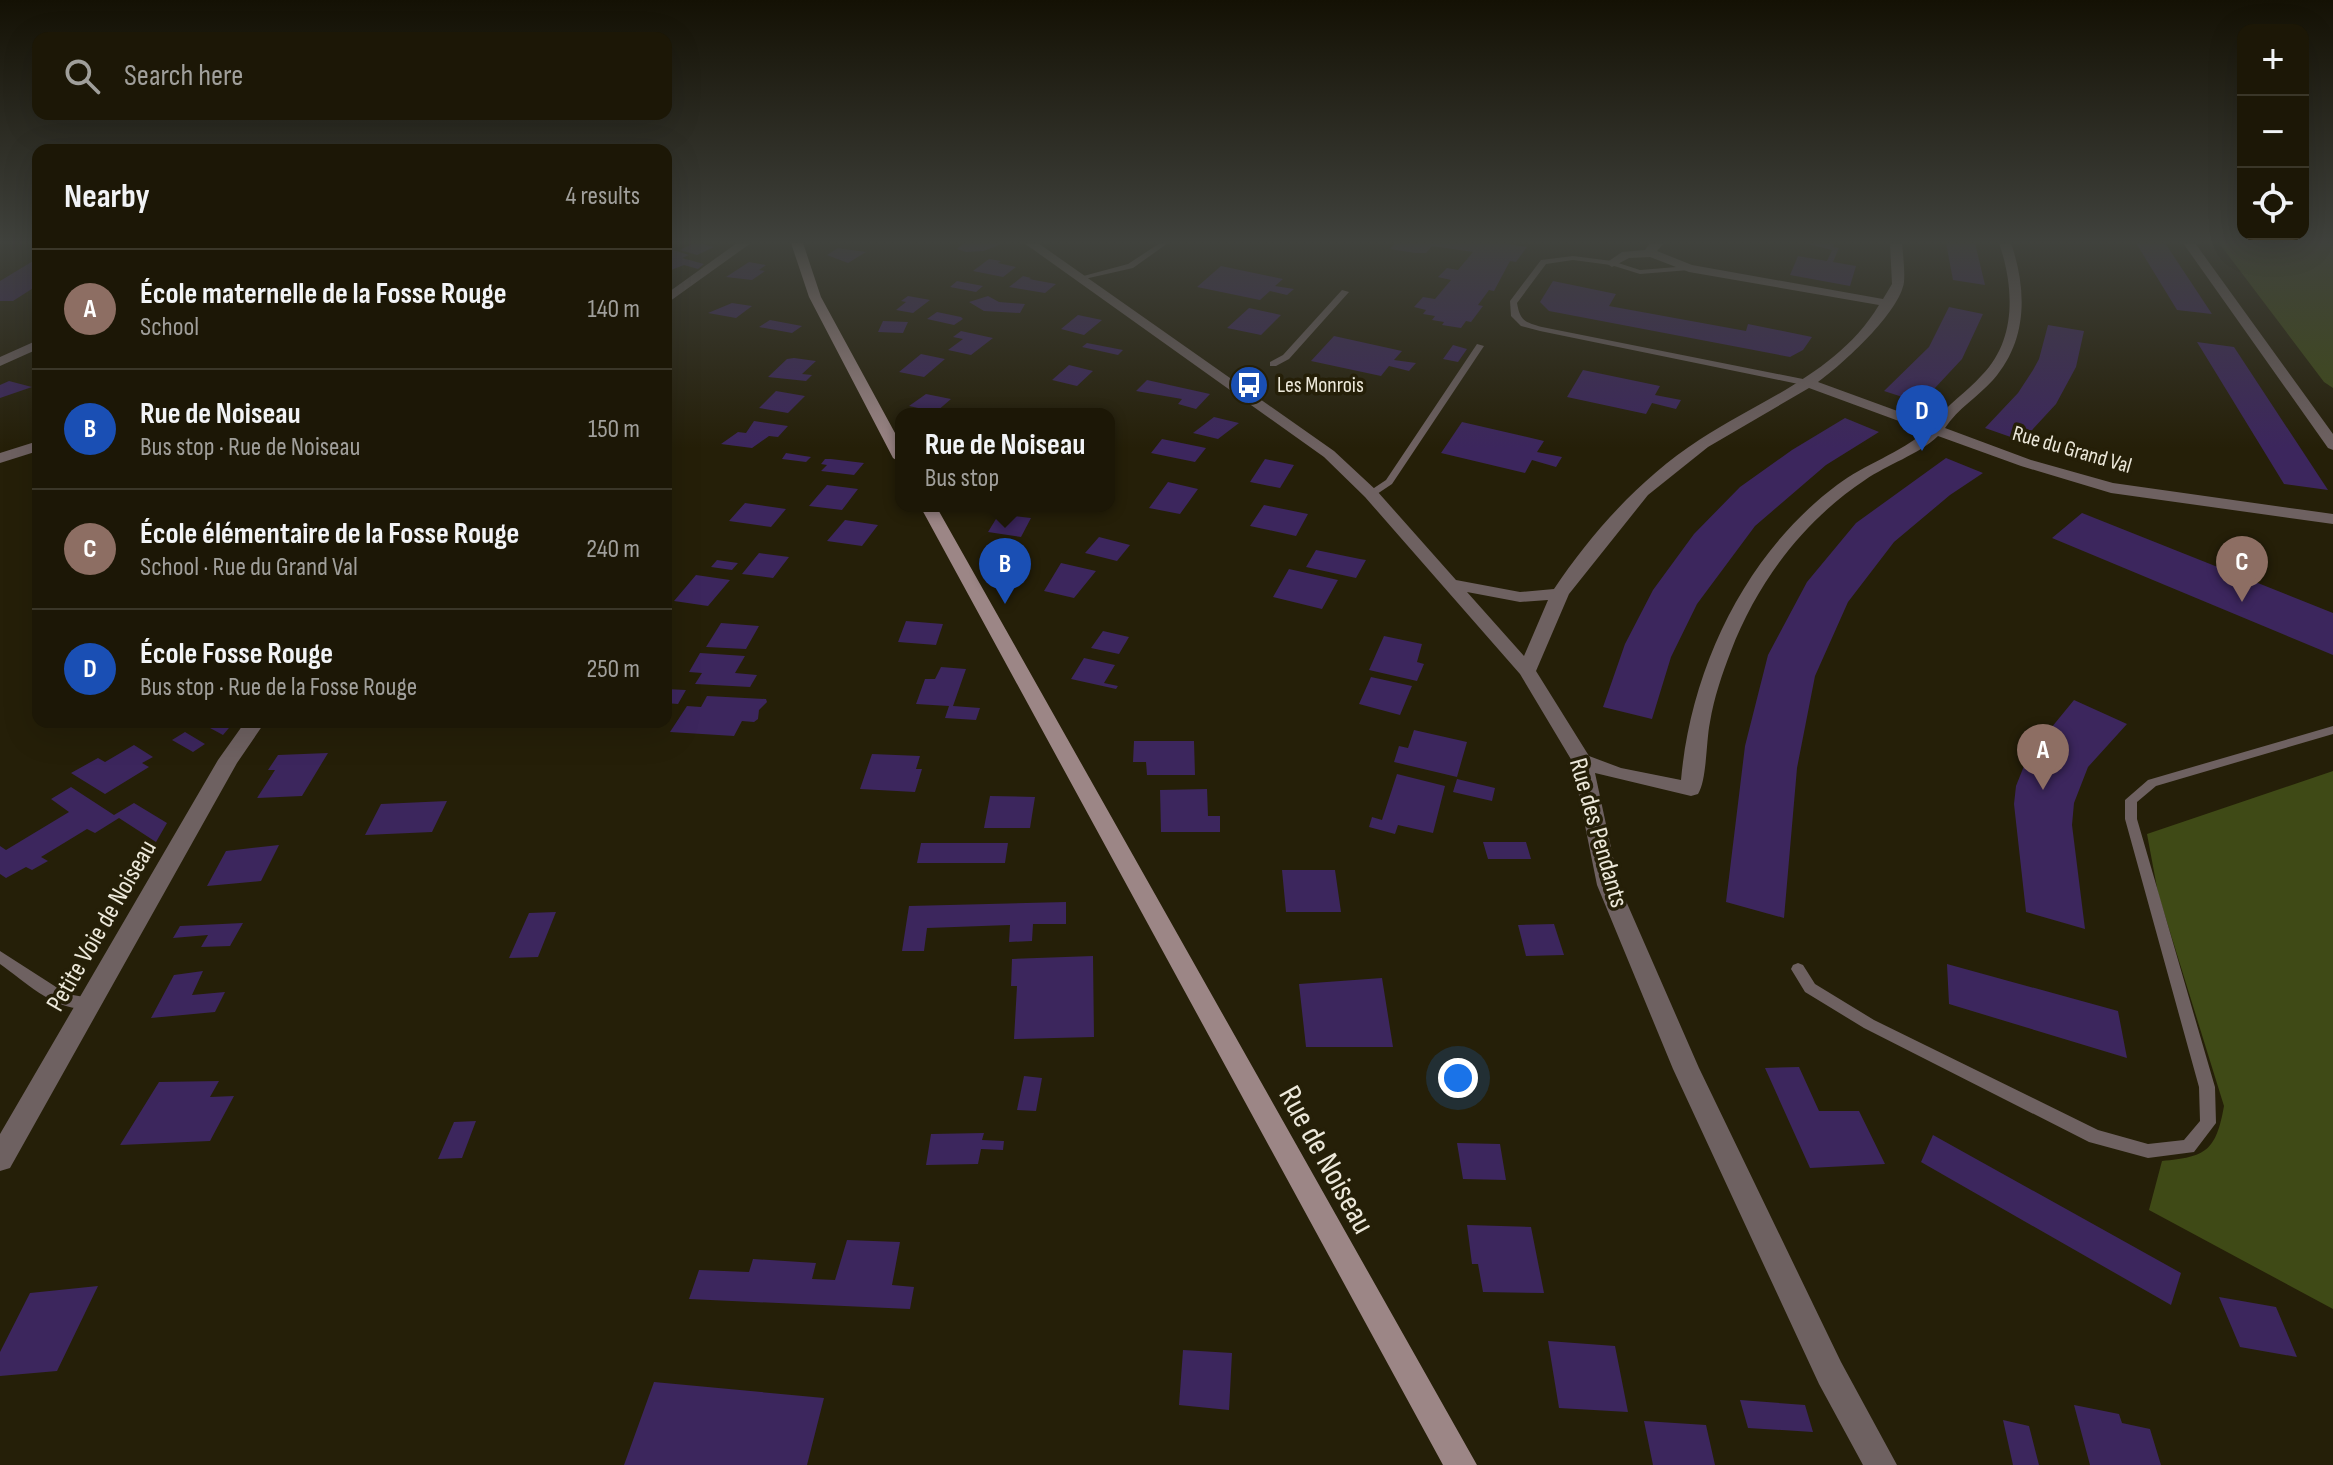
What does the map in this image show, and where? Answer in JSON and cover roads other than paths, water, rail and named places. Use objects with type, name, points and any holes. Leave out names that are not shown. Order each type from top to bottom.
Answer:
[{"type":"street","points":[[823,311],[895,447]]},
{"type":"street","name":"Rue des Pendants","points":[[1127,311],[1329,454],[1371,494],[1527,671],[1582,761],[1608,885],[1686,1069],[1830,1373],[1881,1465]]},
{"type":"street","points":[[1527,671],[1560,594],[1642,492],[1703,444],[1808,383],[1840,360],[1882,311]]},
{"type":"street","points":[[1582,761],[1618,774],[1691,789],[1691,760],[1717,660],[1757,581],[1801,525],[1845,488],[1926,439],[1952,408],[1990,375],[2009,340],[2016,311]]},
{"type":"street","points":[[2238,311],[2333,445]]},
{"type":"street","points":[[0,362],[32,347]]},
{"type":"street","name":"Rue du Grand Val","points":[[1808,383],[2036,466],[2111,488],[2333,519]]},
{"type":"street","points":[[0,458],[32,448]]},
{"type":"street","name":"Rue de Noiseau","points":[[931,512],[1461,1465]]},
{"type":"street","points":[[1451,584],[1520,597],[1560,594]]},
{"type":"street","name":"Petite Voie de Noiseau","points":[[0,1159],[228,760],[251,728]]},
{"type":"lane","points":[[1273,364],[1286,357],[1327,311]]},
{"type":"lane","points":[[1514,311],[1524,324],[1540,329],[1808,383]]},
{"type":"lane","points":[[1371,494],[1389,482],[1480,346]]},
{"type":"lane","points":[[1798,969],[1810,988],[1869,1024],[2095,1137],[2148,1151],[2188,1147],[2208,1123],[2207,1087],[2131,819],[2131,800],[2152,783],[2333,730]]},
{"type":"lane","points":[[0,957],[64,1000],[91,1003]]},
{"type":"place","name":"Les Monrois","points":[[1249,385]]},
{"type":"place","name":"École Fosse Rouge","points":[[1922,451]]},
{"type":"place","name":"École élémentaire de la Fosse Rouge","points":[[2242,602]]},
{"type":"place","name":"Rue de Noiseau","points":[[1005,604]]},
{"type":"place","name":"École maternelle de la Fosse Rouge","points":[[2043,790]]}]
